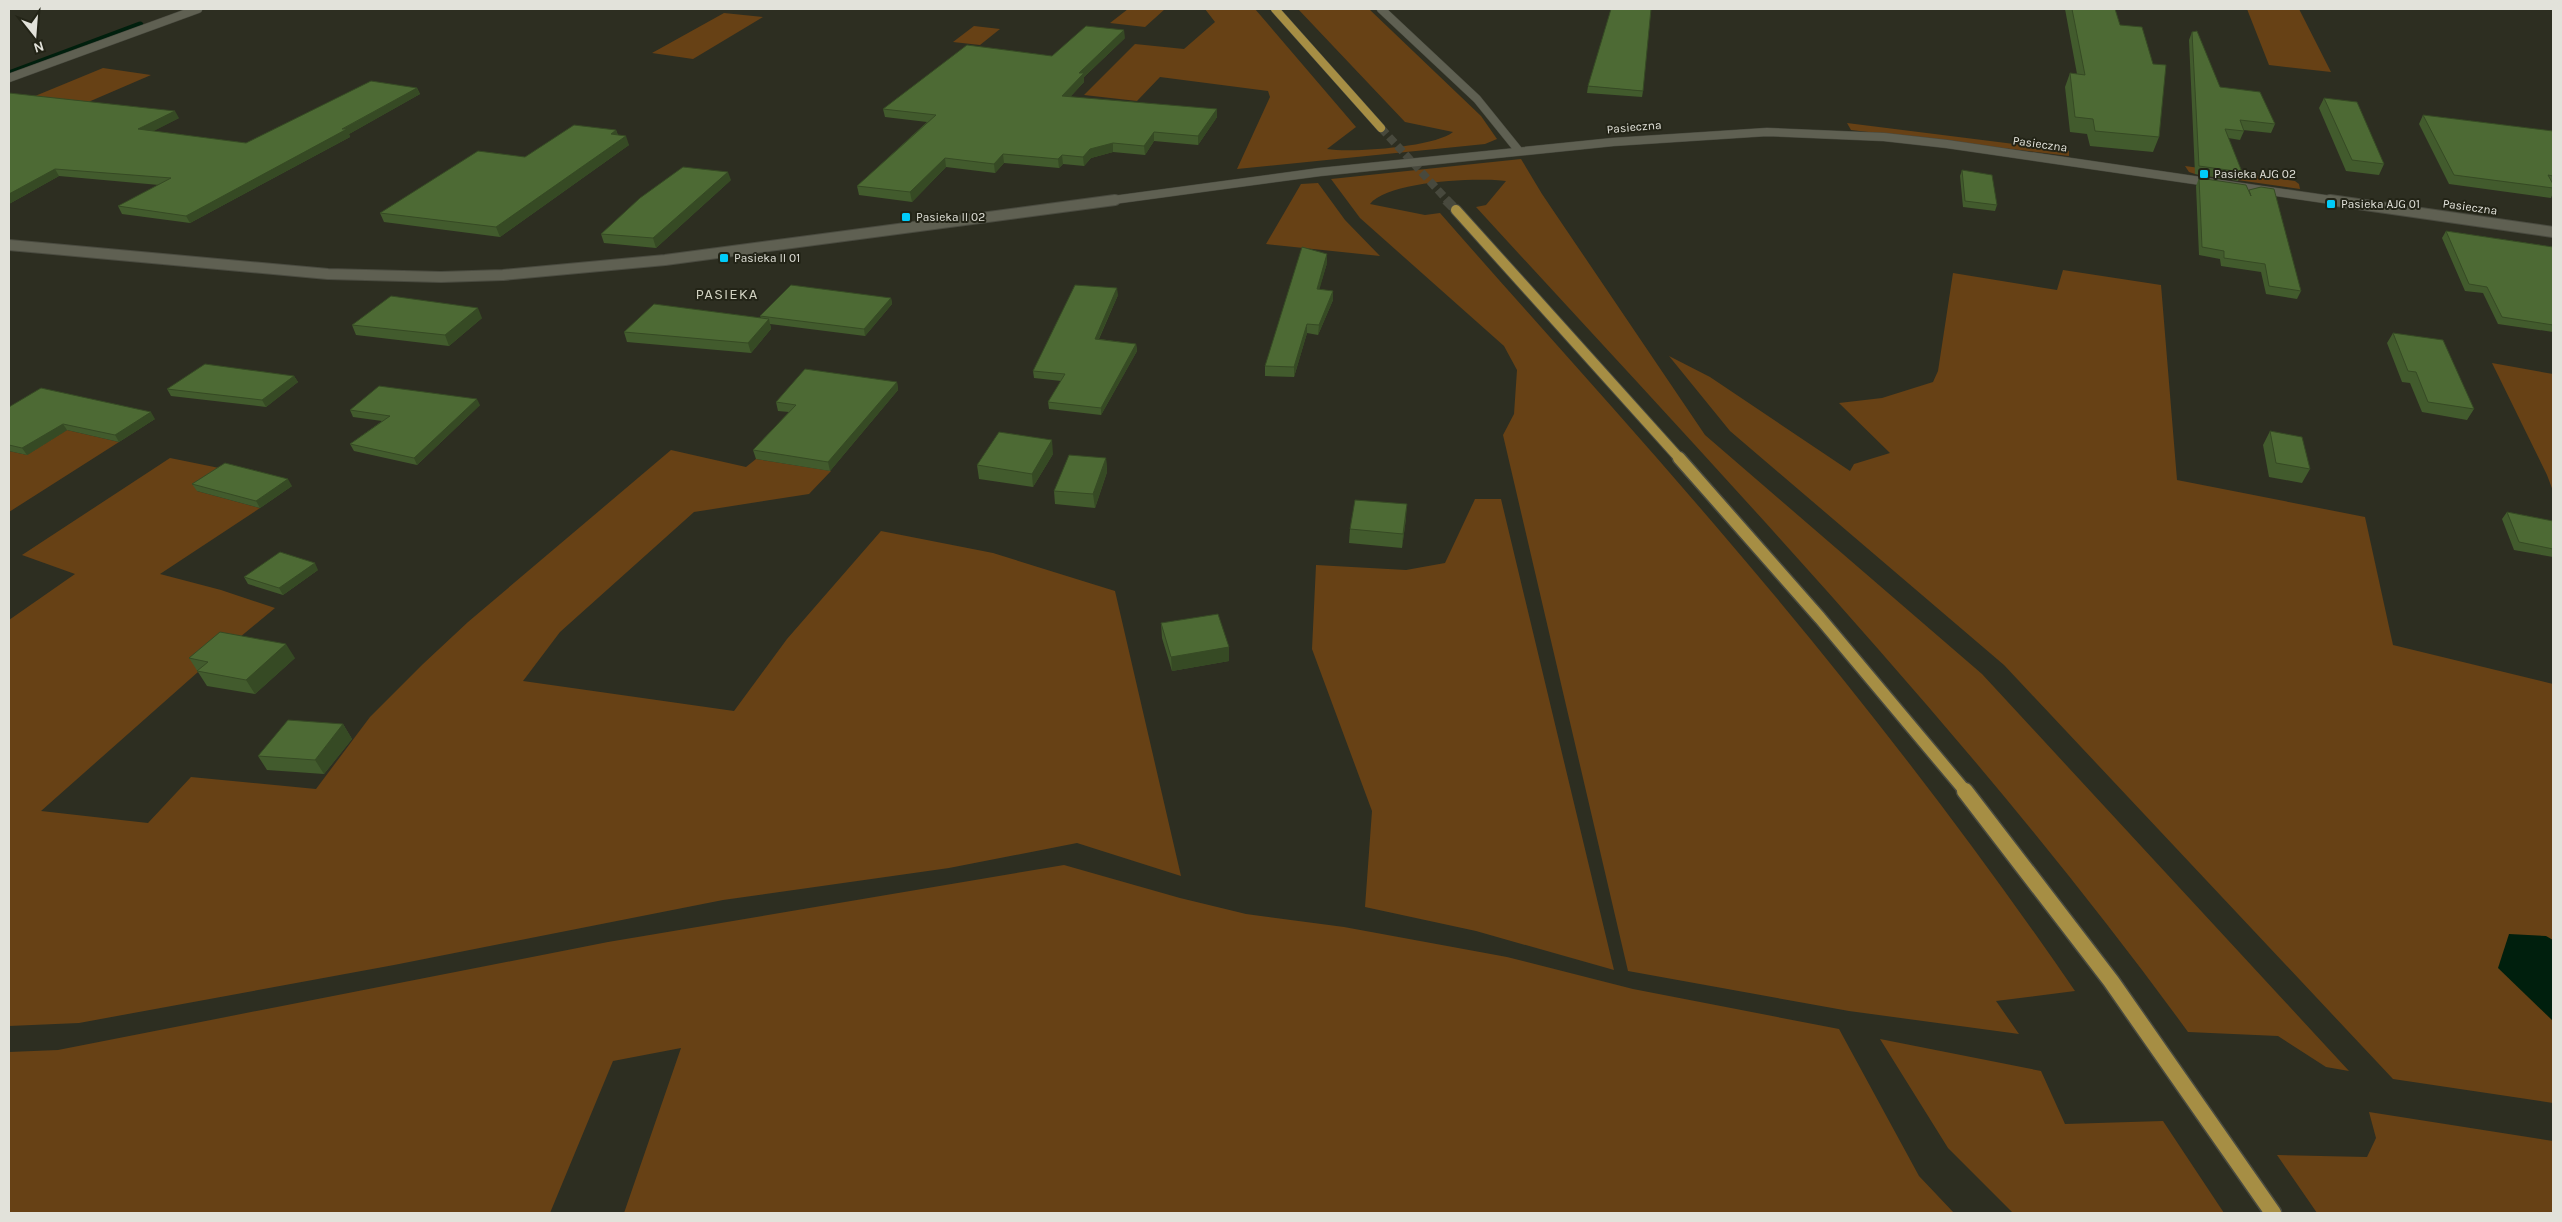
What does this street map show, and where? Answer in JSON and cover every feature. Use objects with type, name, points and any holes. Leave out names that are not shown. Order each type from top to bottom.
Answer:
[{"type":"main road","points":[[1275,9],[1382,128]]},
{"type":"main road","points":[[1456,210],[1770,562],[1938,758],[2083,944],[2197,1101],[2273,1213]]},
{"type":"street","points":[[9,78],[198,9]]},
{"type":"street","points":[[1381,9],[1477,99],[1519,150]]},
{"type":"street","name":"Pasieczna","points":[[9,245],[328,274],[441,277],[502,275],[665,260],[1215,185],[1519,150],[1739,133],[1801,133],[1884,137],[2003,152],[2553,232]]},
{"type":"shaded area","points":[[1128,9],[1165,9],[1145,27],[1110,23]]},
{"type":"shaded area","points":[[1205,9],[1255,9],[1356,127],[1327,149],[1393,148],[1429,142],[1453,132],[1405,122],[1298,9],[1369,9],[1481,116],[1497,139],[1485,144],[1237,169],[1270,97],[1268,91],[1160,77],[1137,101],[1084,95],[1135,44],[1184,49],[1215,22]]},
{"type":"shaded area","points":[[2247,9],[2299,9],[2331,72],[2269,65]]},
{"type":"shaded area","points":[[724,13],[763,17],[693,59],[652,53]]},
{"type":"shaded area","points":[[974,26],[1000,29],[980,45],[953,42]]},
{"type":"shaded area","points":[[103,68],[151,75],[79,106],[23,101]]},
{"type":"shaded area","points":[[1847,123],[2069,151],[2069,156],[1851,130]]},
{"type":"shaded area","points":[[1521,159],[1542,194],[1705,435],[1982,674],[2349,1071],[2326,1067],[2278,1036],[2188,1032],[2106,923],[1933,712],[1753,508],[1476,207],[1486,205],[1506,181],[1455,180],[1394,190],[1380,196],[1370,204],[1425,215],[1440,213],[1680,485],[1809,637],[1946,811],[2075,991],[1996,1001],[2019,1034],[1849,1011],[1628,971],[1503,435],[1514,414],[1517,370],[1504,346],[1360,218],[1331,179]]},
{"type":"shaded area","points":[[2185,166],[2295,181],[2299,184],[2300,189],[2195,174],[2189,172]]},
{"type":"shaded area","points":[[1318,183],[1345,220],[1380,256],[1266,244],[1301,184]]},
{"type":"shaded area","points":[[2063,270],[2161,285],[2177,480],[2365,517],[2393,645],[2553,684],[2553,1103],[2393,1079],[2004,665],[1730,431],[1669,356],[1710,377],[1850,471],[1854,464],[1890,453],[1839,403],[1882,398],[1933,382],[1938,371],[1953,273],[2057,290]]},
{"type":"shaded area","points":[[2492,363],[2553,374],[2553,491],[2547,475]]},
{"type":"shaded area","points":[[67,430],[119,442],[9,512],[9,451],[27,455]]},
{"type":"shaded area","points":[[671,450],[746,467],[756,459],[831,471],[809,494],[694,512],[560,632],[523,681],[734,711],[787,639],[881,531],[993,553],[1115,591],[1181,876],[1077,843],[949,868],[723,900],[394,965],[79,1023],[9,1026],[9,620],[75,574],[22,555],[170,458],[229,470],[197,491],[260,508],[160,574],[221,590],[275,608],[198,672],[41,811],[148,823],[191,777],[316,789],[370,717],[423,664],[468,622]]},
{"type":"shaded area","points":[[1475,499],[1501,499],[1614,970],[1476,931],[1365,907],[1372,811],[1312,649],[1316,565],[1406,570],[1445,563]]},
{"type":"shaded area","points":[[1064,865],[1180,898],[1246,914],[1344,927],[1507,957],[1633,989],[1839,1029],[1919,1176],[1954,1213],[624,1213],[681,1048],[613,1061],[550,1213],[9,1213],[9,1052],[58,1050],[608,942]]},
{"type":"shaded area","points":[[2509,934],[2546,936],[2553,940],[2553,1021],[2498,968]]},
{"type":"shaded area","points":[[1880,1039],[2041,1071],[2065,1124],[2163,1121],[2224,1213],[2013,1213],[1948,1148]]},
{"type":"shaded area","points":[[2369,1112],[2553,1141],[2553,1213],[2317,1213],[2277,1155],[2367,1157],[2376,1138]]},
{"type":"building","points":[[1611,9],[1651,9],[1643,91],[1588,86]]},
{"type":"building","points":[[2072,9],[2115,9],[2120,25],[2142,27],[2153,64],[2166,65],[2159,137],[2095,131],[2093,119],[2075,117],[2070,73],[2085,75]]},
{"type":"building","points":[[1086,26],[1124,30],[1079,73],[1084,73],[1062,96],[1217,109],[1198,136],[1154,132],[1144,146],[1113,143],[1090,149],[1083,157],[1062,155],[1058,159],[1003,154],[994,164],[945,158],[910,192],[857,186],[936,115],[883,109],[967,45],[1052,56]]},
{"type":"building","points":[[2197,31],[2220,87],[2260,92],[2275,124],[2240,120],[2244,131],[2225,129],[2242,172],[2199,166],[2192,32]]},
{"type":"building","points":[[371,81],[417,88],[342,129],[347,129],[186,216],[118,206],[171,178],[55,169],[9,194],[9,93],[175,111],[138,129],[246,143]]},
{"type":"building","points":[[2324,98],[2357,102],[2384,164],[2352,160]]},
{"type":"building","points":[[2423,115],[2553,131],[2553,176],[2548,175],[2553,188],[2454,175]]},
{"type":"building","points":[[574,125],[616,130],[611,134],[626,136],[496,227],[380,213],[478,151],[525,157]]},
{"type":"building","points":[[683,167],[728,172],[653,238],[601,234],[640,198]]},
{"type":"building","points":[[1962,170],[1992,175],[1997,205],[1965,201]]},
{"type":"building","points":[[2199,178],[2246,185],[2251,196],[2249,190],[2261,187],[2274,189],[2301,291],[2269,286],[2265,264],[2224,258],[2224,251],[2202,247]]},
{"type":"building","points":[[2446,231],[2553,247],[2553,325],[2502,317],[2487,287],[2469,284]]},
{"type":"building","points":[[1302,247],[1327,254],[1317,289],[1333,291],[1319,325],[1307,324],[1294,367],[1265,366]]},
{"type":"building","points":[[791,285],[891,298],[864,329],[760,316]]},
{"type":"building","points":[[1075,285],[1117,288],[1095,339],[1136,344],[1101,408],[1048,402],[1065,374],[1033,371]]},
{"type":"building","points":[[391,296],[478,308],[445,335],[352,325]]},
{"type":"building","points":[[654,304],[769,319],[748,343],[624,332]]},
{"type":"building","points":[[2393,333],[2443,340],[2474,409],[2428,402],[2416,372],[2408,371]]},
{"type":"building","points":[[205,364],[294,376],[262,400],[167,389]]},
{"type":"building","points":[[805,369],[897,382],[828,462],[753,450],[796,405],[776,402]]},
{"type":"building","points":[[379,386],[477,399],[414,458],[350,444],[390,416],[350,410]]},
{"type":"building","points":[[41,388],[151,412],[115,435],[63,424],[22,448],[9,445],[9,407]]},
{"type":"building","points":[[2270,431],[2302,437],[2310,469],[2276,463]]},
{"type":"building","points":[[999,432],[1052,440],[1032,474],[977,465]]},
{"type":"building","points":[[1069,455],[1106,458],[1093,494],[1054,491]]},
{"type":"building","points":[[225,463],[288,479],[256,501],[192,484]]},
{"type":"building","points":[[1355,500],[1407,504],[1403,534],[1350,529]]},
{"type":"building","points":[[2507,512],[2553,521],[2553,549],[2519,542]]},
{"type":"building","points":[[280,552],[315,563],[279,588],[244,577]]},
{"type":"building","points":[[1218,614],[1229,647],[1171,657],[1161,623]]},
{"type":"building","points":[[220,632],[286,644],[246,680],[197,671],[208,662],[189,658]]},
{"type":"building","points":[[288,720],[343,724],[315,760],[258,756]]},
{"type":"waterway","points":[[9,74],[140,25]]},
{"type":"tunnel","points":[[1381,128],[1448,201]]},
{"type":"tunnel","points":[[1446,200],[1456,210]]},
{"type":"place","name":"Pasieka AJG 02","points":[[2204,174]]},
{"type":"place","name":"Pasieka AJG 01","points":[[2331,204]]},
{"type":"place","name":"Pasieka II 02","points":[[906,217]]},
{"type":"place","name":"Pasieka II 01","points":[[724,258]]},
{"type":"district","name":"PASIEKA","points":[[727,294]]}]
